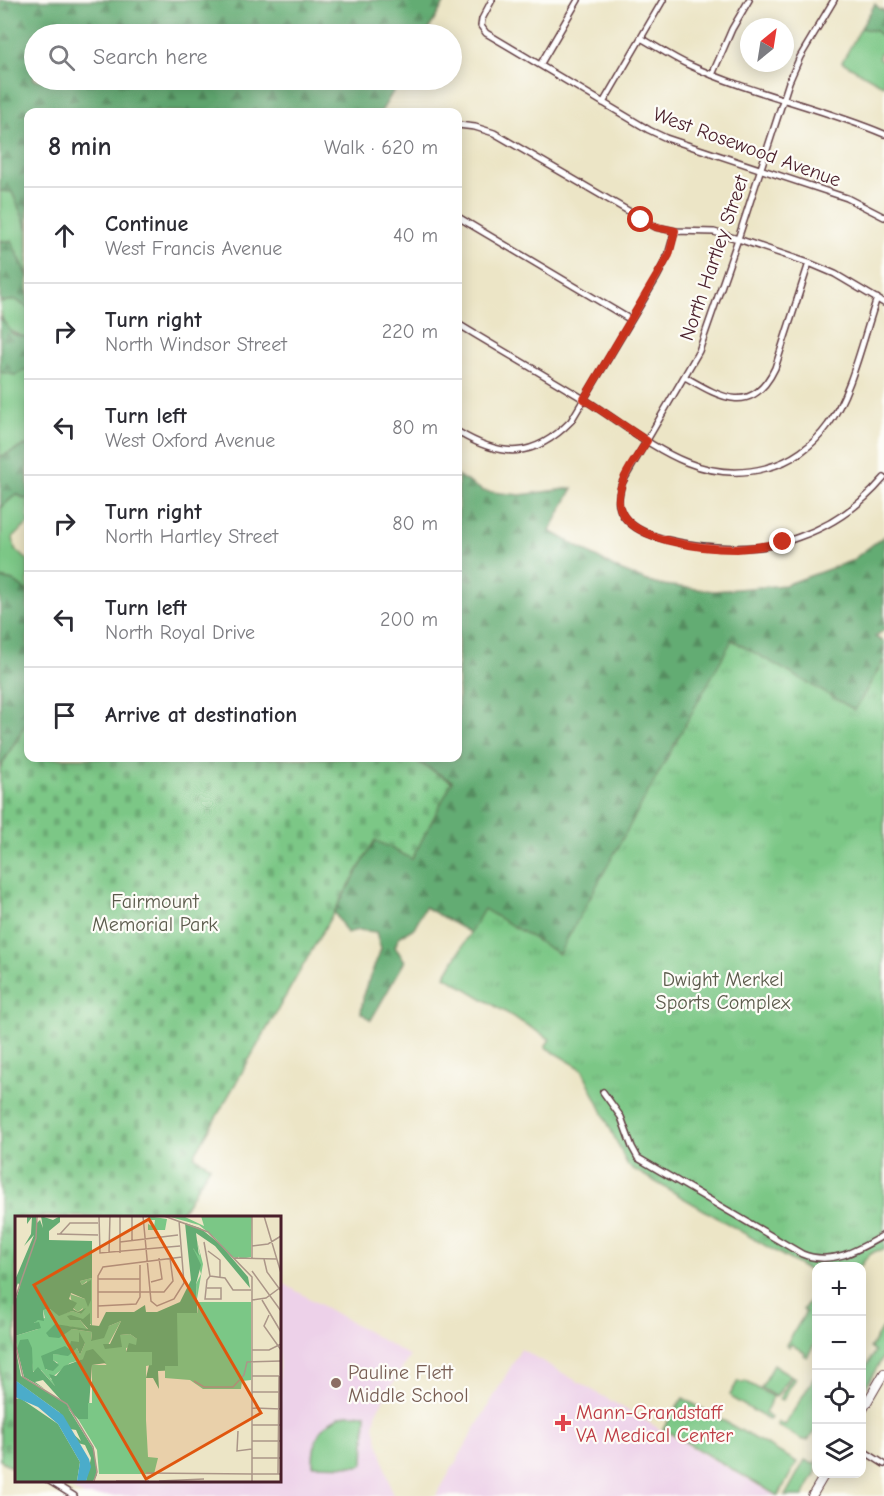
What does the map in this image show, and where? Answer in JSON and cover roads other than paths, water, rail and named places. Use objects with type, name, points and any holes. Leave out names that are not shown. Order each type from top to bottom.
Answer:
[{"type":"main road","points":[[866,1403],[884,1373]]},
{"type":"main road","points":[[812,1496],[822,1478]]},
{"type":"street","name":"West Rosewood Avenue","points":[[492,0],[482,19],[481,26],[486,33],[666,138],[847,198],[884,217]]},
{"type":"street","points":[[540,65],[578,0]]},
{"type":"street","points":[[603,103],[663,0]]},
{"type":"street","points":[[712,75],[732,29],[749,0]]},
{"type":"street","name":"North Hartley Street","points":[[834,0],[801,57],[784,98],[699,351],[622,483],[619,506],[625,519],[650,536],[710,548],[762,547],[798,538],[837,519],[855,507],[884,478]]},
{"type":"street","points":[[641,38],[687,65],[712,75],[854,121],[884,134]]},
{"type":"street","points":[[462,126],[476,127],[494,133],[656,227],[675,231],[714,232],[738,239],[835,274],[884,303]]},
{"type":"street","points":[[462,219],[631,320]]},
{"type":"street","points":[[462,434],[485,447],[503,451],[522,451],[539,446],[558,435],[571,421],[669,255],[675,231]]},
{"type":"street","points":[[685,377],[727,399],[746,398],[759,392],[770,380],[775,368],[809,263]]},
{"type":"street","points":[[462,326],[584,399],[682,462],[705,470],[728,473],[752,472],[778,465],[800,453],[814,442],[829,424],[843,400],[877,298]]},
{"type":"street","points":[[603,1092],[617,1108],[638,1158],[795,1251],[818,1259],[836,1258],[847,1255],[884,1236]]},
{"type":"street","points":[[866,1453],[884,1464]]},
{"type":"street","points":[[51,1481],[74,1496]]},
{"type":"place","name":"Pauline Flett Middle School","points":[[336,1383]]},
{"type":"place","name":"Mann-Grandstaff VA Medical Center","points":[[563,1423]]},
{"type":"park label","name":"Fairmount Memorial Park","points":[[155,912]]},
{"type":"park label","name":"Dwight Merkel Sports Complex","points":[[723,990]]}]
